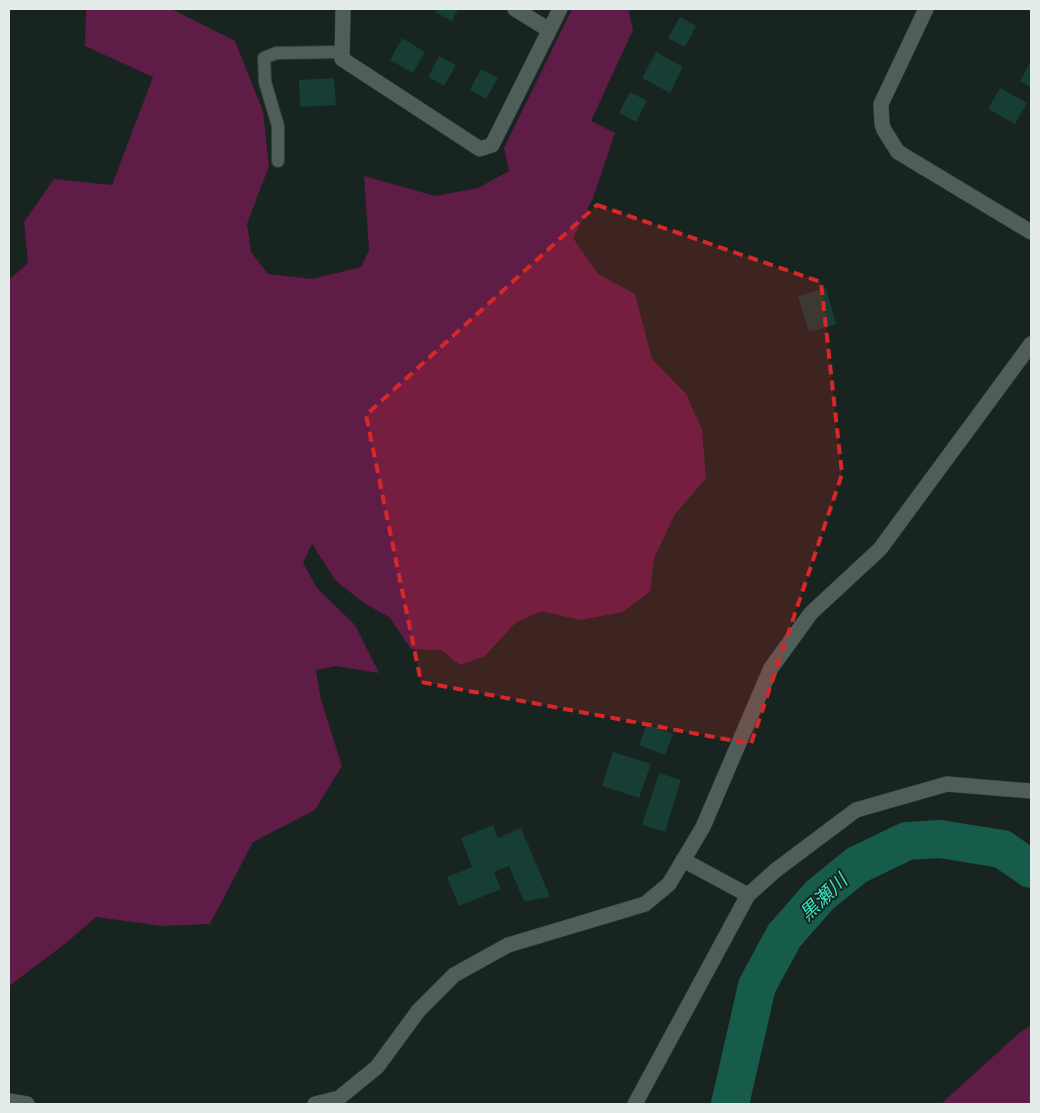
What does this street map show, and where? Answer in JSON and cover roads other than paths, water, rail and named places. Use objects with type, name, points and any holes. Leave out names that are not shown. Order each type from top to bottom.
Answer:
[{"type":"street","points":[[343,9],[342,59],[480,149],[492,145],[560,9]]},
{"type":"street","points":[[515,9],[549,30]]},
{"type":"street","points":[[926,9],[881,104],[884,130],[898,152],[1031,232]]},
{"type":"street","points":[[315,1104],[339,1098],[377,1067],[419,1010],[454,975],[508,944],[645,904],[669,884],[703,827],[771,668],[811,613],[880,549],[1031,344]]},
{"type":"street","points":[[635,1104],[748,895],[776,870],[856,810],[947,784],[1031,791]]},
{"type":"street","points":[[683,860],[748,895]]},
{"type":"street","points":[[9,1101],[27,1104]]},
{"type":"lane","points":[[278,161],[278,126],[265,82],[264,58],[276,53],[342,52]]},
{"type":"waterway","name":"黒瀬川","points":[[730,1104],[757,986],[784,936],[820,895],[857,865],[907,841],[940,839],[1002,849],[1031,869]]}]
